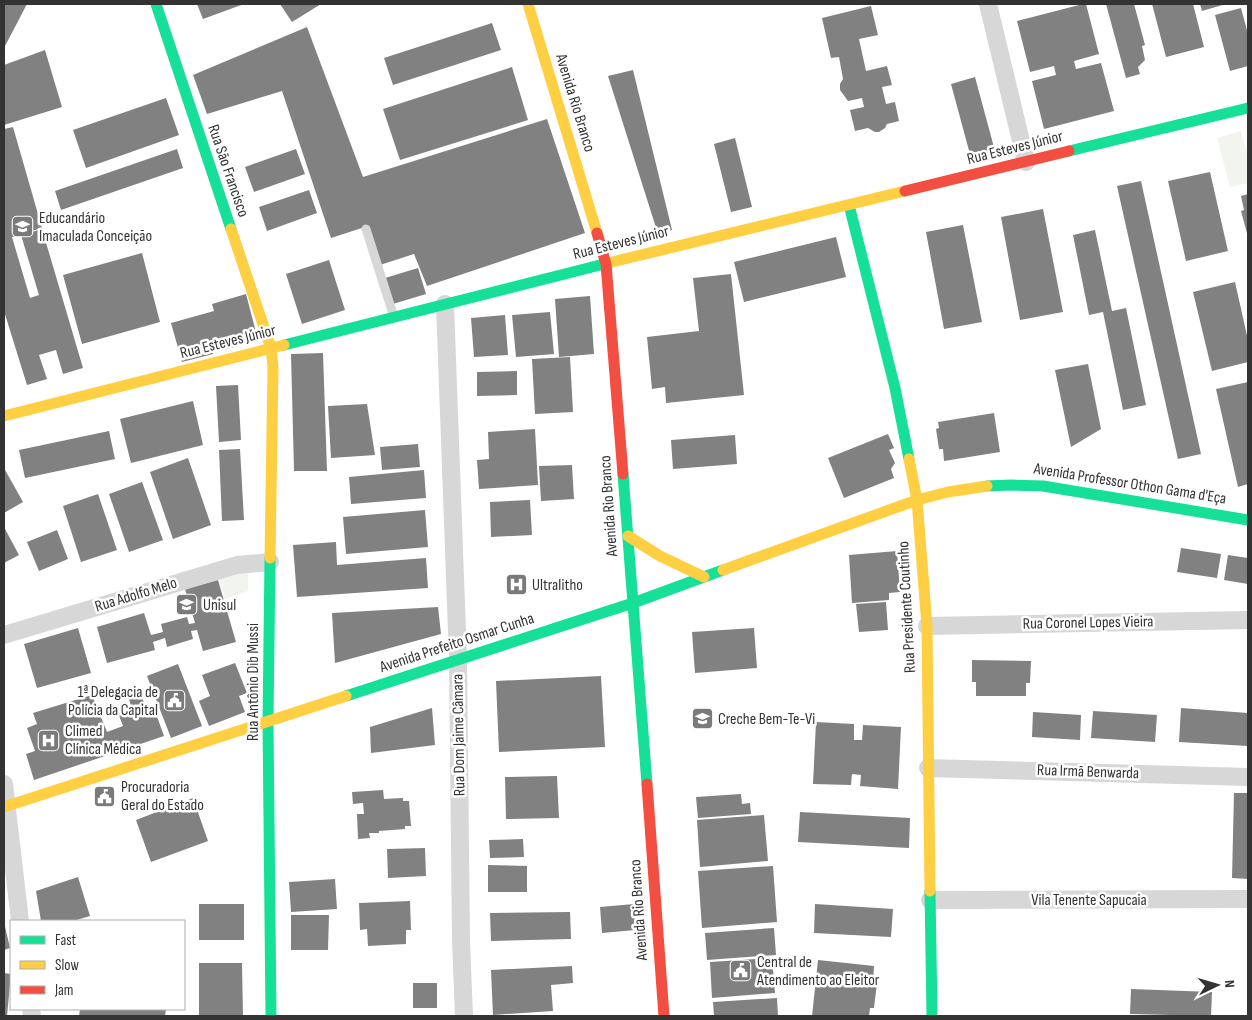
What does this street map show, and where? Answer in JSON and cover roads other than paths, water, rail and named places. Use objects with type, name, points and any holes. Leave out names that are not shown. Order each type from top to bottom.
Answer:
[{"type":"street","name":"Rua São Francisco","points":[[156,4],[271,348]]},
{"type":"street","name":"Avenida Rio Branco","points":[[528,4],[606,264],[664,1016]]},
{"type":"street","points":[[988,4],[1026,162]]},
{"type":"street","name":"Rua Esteves Júnior","points":[[4,416],[606,264],[1248,108]]},
{"type":"street","name":"Rua Presidente Coutinho","points":[[849,205],[895,388],[917,500],[927,626],[932,1016]]},
{"type":"street","name":"Rua Dom Jaime Câmara","points":[[445,304],[458,659],[461,941],[464,1016]]},
{"type":"street","name":"Rua Antônio Dib Mussi","points":[[271,348],[273,367],[268,722],[271,1016]]},
{"type":"street","name":"Avenida Professor Othon Gama d'Eça","points":[[917,500],[951,490],[1017,483],[1071,489],[1248,520]]},
{"type":"street","name":"Avenida Prefeito Osmar Cunha","points":[[5,806],[633,603],[917,500]]},
{"type":"street","points":[[628,536],[660,556],[704,577]]},
{"type":"street","name":"Rua Adolfo Melo","points":[[4,635],[237,565],[270,562]]},
{"type":"street","name":"Rua Coronel Lopes Vieira","points":[[927,626],[1248,620]]},
{"type":"street","name":"Rua Irmã Benwarda","points":[[928,768],[1248,777]]},
{"type":"street","points":[[4,784],[5,806],[20,920]]},
{"type":"street","name":"Vila Tenente Sapucaia","points":[[930,900],[1248,900]]},
{"type":"lane","points":[[366,229],[394,317]]},
{"type":"place","name":"Educandário Imaculada Conceição","points":[[23,227]]},
{"type":"place","name":"Ultralitho","points":[[516,585]]},
{"type":"place","name":"Unisul","points":[[187,605]]},
{"type":"place","name":"1ª Delegacia de Polícia da Capital","points":[[174,701]]},
{"type":"place","name":"Creche Bem-Te-Vi","points":[[702,719]]},
{"type":"place","name":"Climed Clínica Médica","points":[[49,740]]},
{"type":"place","name":"Procuradoria Geral do Estado","points":[[105,796]]},
{"type":"place","name":"Central de Atendimento ao Eleitor","points":[[741,971]]}]
